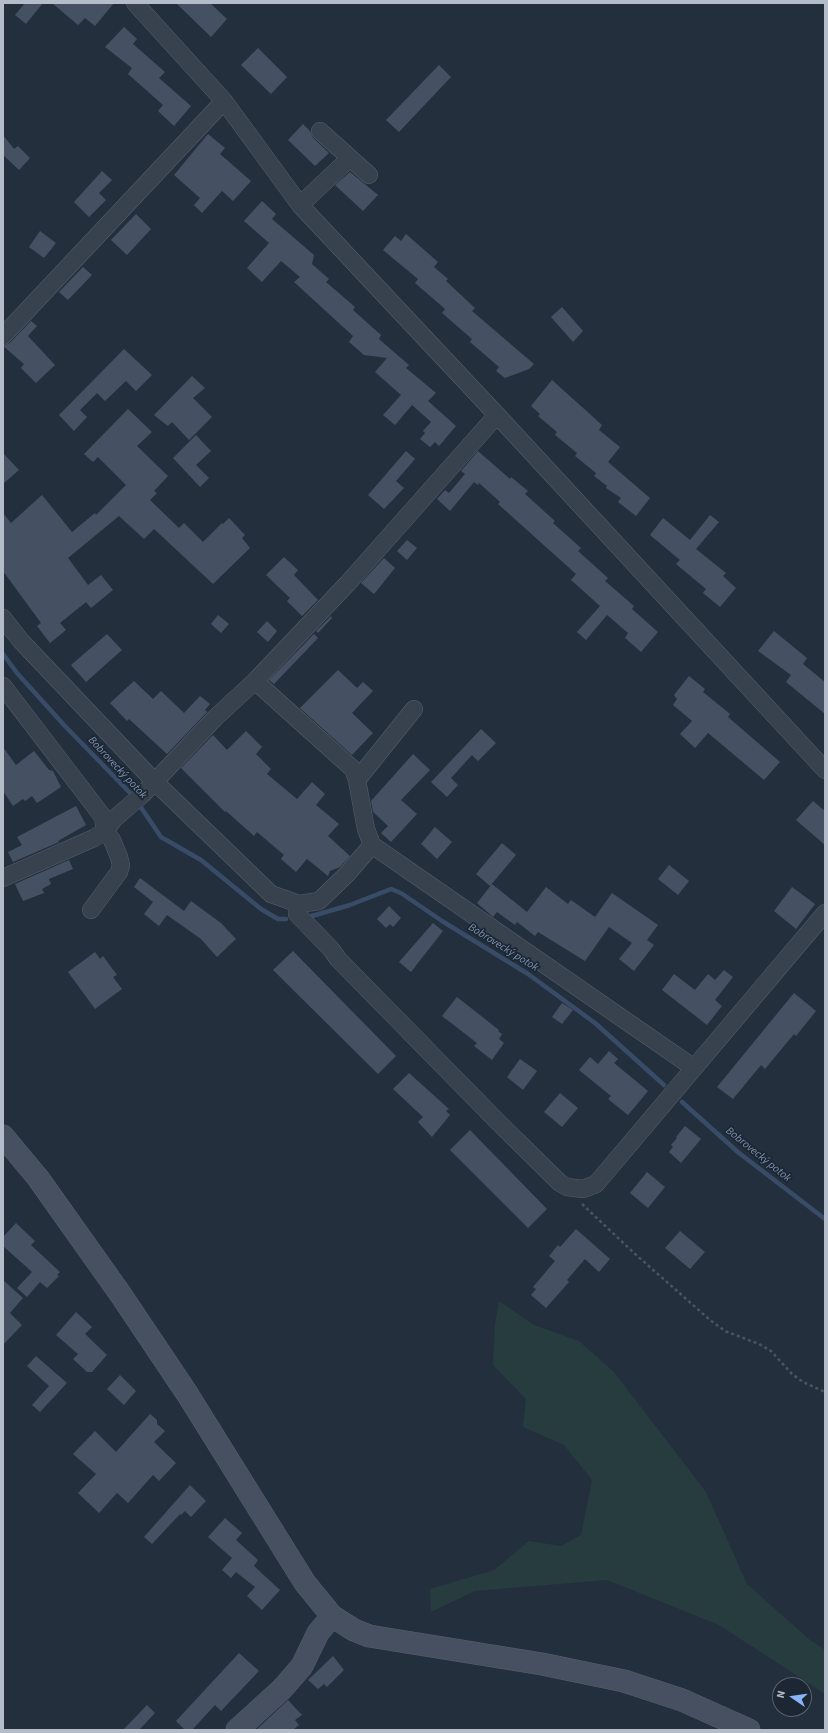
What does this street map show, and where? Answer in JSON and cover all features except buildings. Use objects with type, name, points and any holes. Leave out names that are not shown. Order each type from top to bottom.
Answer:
[{"type":"street","points":[[135,3],[224,101],[300,205],[497,415],[825,770]]},
{"type":"street","points":[[3,336],[224,101]]},
{"type":"street","points":[[320,131],[369,175]]},
{"type":"street","points":[[300,205],[350,158]]},
{"type":"street","points":[[3,878],[94,838],[105,831],[114,819],[143,794],[154,780],[215,718],[255,681],[348,583],[497,415]]},
{"type":"street","points":[[3,618],[20,642],[154,780],[271,894],[299,904],[319,901],[347,874],[372,845]]},
{"type":"street","points":[[255,681],[353,769],[366,829],[372,845],[694,1068]]},
{"type":"street","points":[[3,686],[103,816],[105,831],[112,840],[121,865],[119,872],[91,910]]},
{"type":"street","points":[[356,780],[414,709]]},
{"type":"street","points":[[299,904],[297,914],[331,949],[338,959],[498,1122],[560,1183],[567,1187],[583,1189],[596,1184],[825,913]]},
{"type":"street","points":[[3,1136],[38,1178],[121,1295],[188,1395],[305,1583],[332,1616],[354,1630],[369,1636],[542,1664],[624,1681],[704,1709],[750,1730]]},
{"type":"street","points":[[237,1730],[282,1689],[302,1666],[318,1632],[332,1616]]},
{"type":"path","points":[[567,1187],[586,1208],[694,1307],[725,1331],[758,1344],[771,1351],[792,1374],[803,1382],[825,1392]]},
{"type":"green space","points":[[499,1301],[534,1325],[579,1341],[614,1372],[706,1492],[747,1584],[810,1640],[825,1650],[825,1694],[812,1686],[812,1677],[799,1677],[719,1625],[607,1580],[475,1591],[431,1612],[430,1589],[494,1570],[529,1541],[561,1546],[581,1535],[592,1480],[564,1445],[523,1427],[526,1399],[493,1365],[495,1324]]},
{"type":"waterway","name":"Bobrovecký potok","points":[[3,654],[17,673],[64,725],[134,797]]},
{"type":"waterway","name":"Bobrovecký potok","points":[[138,803],[161,837],[201,860],[261,909],[278,919],[286,919]]},
{"type":"waterway","name":"Bobrovecký potok","points":[[312,916],[350,905],[391,889],[401,893],[442,921],[528,974],[595,1023],[664,1085]]},
{"type":"waterway","name":"Bobrovecký potok","points":[[682,1102],[739,1153],[825,1219]]}]
